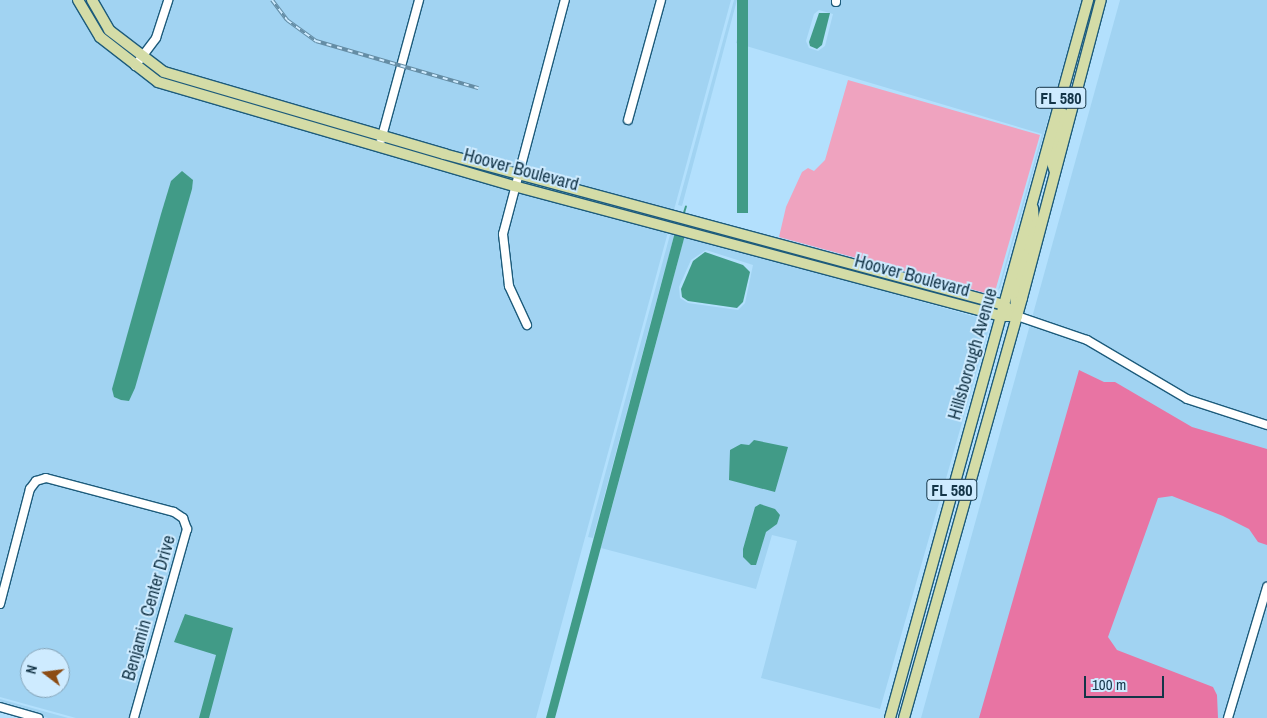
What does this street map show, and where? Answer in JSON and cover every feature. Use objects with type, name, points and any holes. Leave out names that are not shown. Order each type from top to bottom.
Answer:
[{"type":"main road","name":"Hoover Boulevard","points":[[78,0],[100,37],[158,82],[514,186],[668,225],[1001,316],[1017,316]]},
{"type":"main road","name":"Hoover Boulevard","points":[[92,0],[109,30],[164,72],[382,136],[1004,305],[1017,316]]},
{"type":"main road","name":"Hillsborough Avenue","points":[[890,718],[1088,0]]},
{"type":"main road","name":"Hillsborough Avenue","points":[[904,718],[935,600],[1017,316],[1102,0]]},
{"type":"main road","points":[[1055,173],[1051,160],[1064,111],[1066,98],[1062,91]]},
{"type":"main road","points":[[1017,316],[1014,294],[1034,223],[1033,196]]},
{"type":"main road","points":[[935,600],[936,579],[949,525],[946,514]]},
{"type":"main road","points":[[895,718],[903,686],[901,675]]},
{"type":"street","points":[[135,66],[156,38],[168,0]]},
{"type":"street","points":[[379,147],[419,0]]},
{"type":"street","points":[[527,325],[509,286],[503,256],[503,234],[514,186],[565,0]]},
{"type":"street","points":[[628,120],[661,0]]},
{"type":"street","points":[[1017,316],[1087,340],[1187,399],[1267,425]]},
{"type":"street","name":"Benjamin Center Drive","points":[[0,604],[30,489],[36,481],[46,478],[174,512],[184,518],[187,529],[134,718]]},
{"type":"street","points":[[1228,718],[1267,588]]},
{"type":"street","points":[[0,707],[38,718]]},
{"type":"shaded area","points":[[0,0],[731,0],[536,718],[76,718],[0,697]]},
{"type":"shaded area","points":[[734,0],[737,0],[682,206],[678,205]]},
{"type":"shaded area","points":[[737,0],[748,0],[748,213],[737,213]]},
{"type":"shaded area","points":[[748,0],[833,0],[832,3],[838,5],[839,0],[1082,0],[1000,288],[998,290],[1042,134],[736,43]],"holes":[[[819,10],[833,14],[825,46],[818,51],[809,48],[806,41],[814,14]]]},
{"type":"shaded area","points":[[1120,0],[1267,0],[1267,718],[921,718]]},
{"type":"shaded area","points":[[819,13],[830,13],[822,45],[817,49],[810,46],[809,42]]},
{"type":"shaded area","points":[[848,80],[1040,135],[996,288],[989,294],[779,237],[786,207],[802,172],[808,168],[814,171],[825,160]]},
{"type":"shaded area","points":[[182,171],[193,180],[192,189],[135,388],[129,401],[121,400],[114,397],[112,389],[171,181]]},
{"type":"shaded area","points":[[671,231],[675,232],[593,538],[588,537]]},
{"type":"shaded area","points":[[675,232],[685,235],[555,718],[546,718]]},
{"type":"shaded area","points":[[685,235],[983,319],[988,332],[880,709],[761,678],[797,541],[772,535],[756,589],[601,548]],"holes":[[[706,250],[753,265],[745,303],[738,310],[688,303],[680,298],[679,287],[691,260]]]},
{"type":"shaded area","points":[[705,252],[743,265],[750,272],[743,302],[737,308],[688,301],[682,297],[681,289],[693,261]]},
{"type":"shaded area","points":[[1079,370],[1104,382],[1115,382],[1192,427],[1267,449],[1267,545],[1258,542],[1249,529],[1223,516],[1172,496],[1158,498],[1108,637],[1117,650],[1213,687],[1217,695],[1218,718],[979,718]]},
{"type":"shaded area","points":[[754,440],[788,447],[775,492],[729,480],[730,450],[741,444],[749,445]]},
{"type":"shaded area","points":[[760,504],[775,509],[780,515],[777,524],[766,532],[756,565],[751,565],[743,557],[743,549],[755,507]]},
{"type":"shaded area","points":[[185,614],[233,628],[209,718],[199,718],[216,655],[174,642]]},
{"type":"shaded area","points":[[0,699],[68,718],[48,718],[0,704]]},
{"type":"waterway","points":[[683,216],[686,206]]},
{"type":"railway","points":[[272,0],[287,20],[316,41],[478,88]]}]
